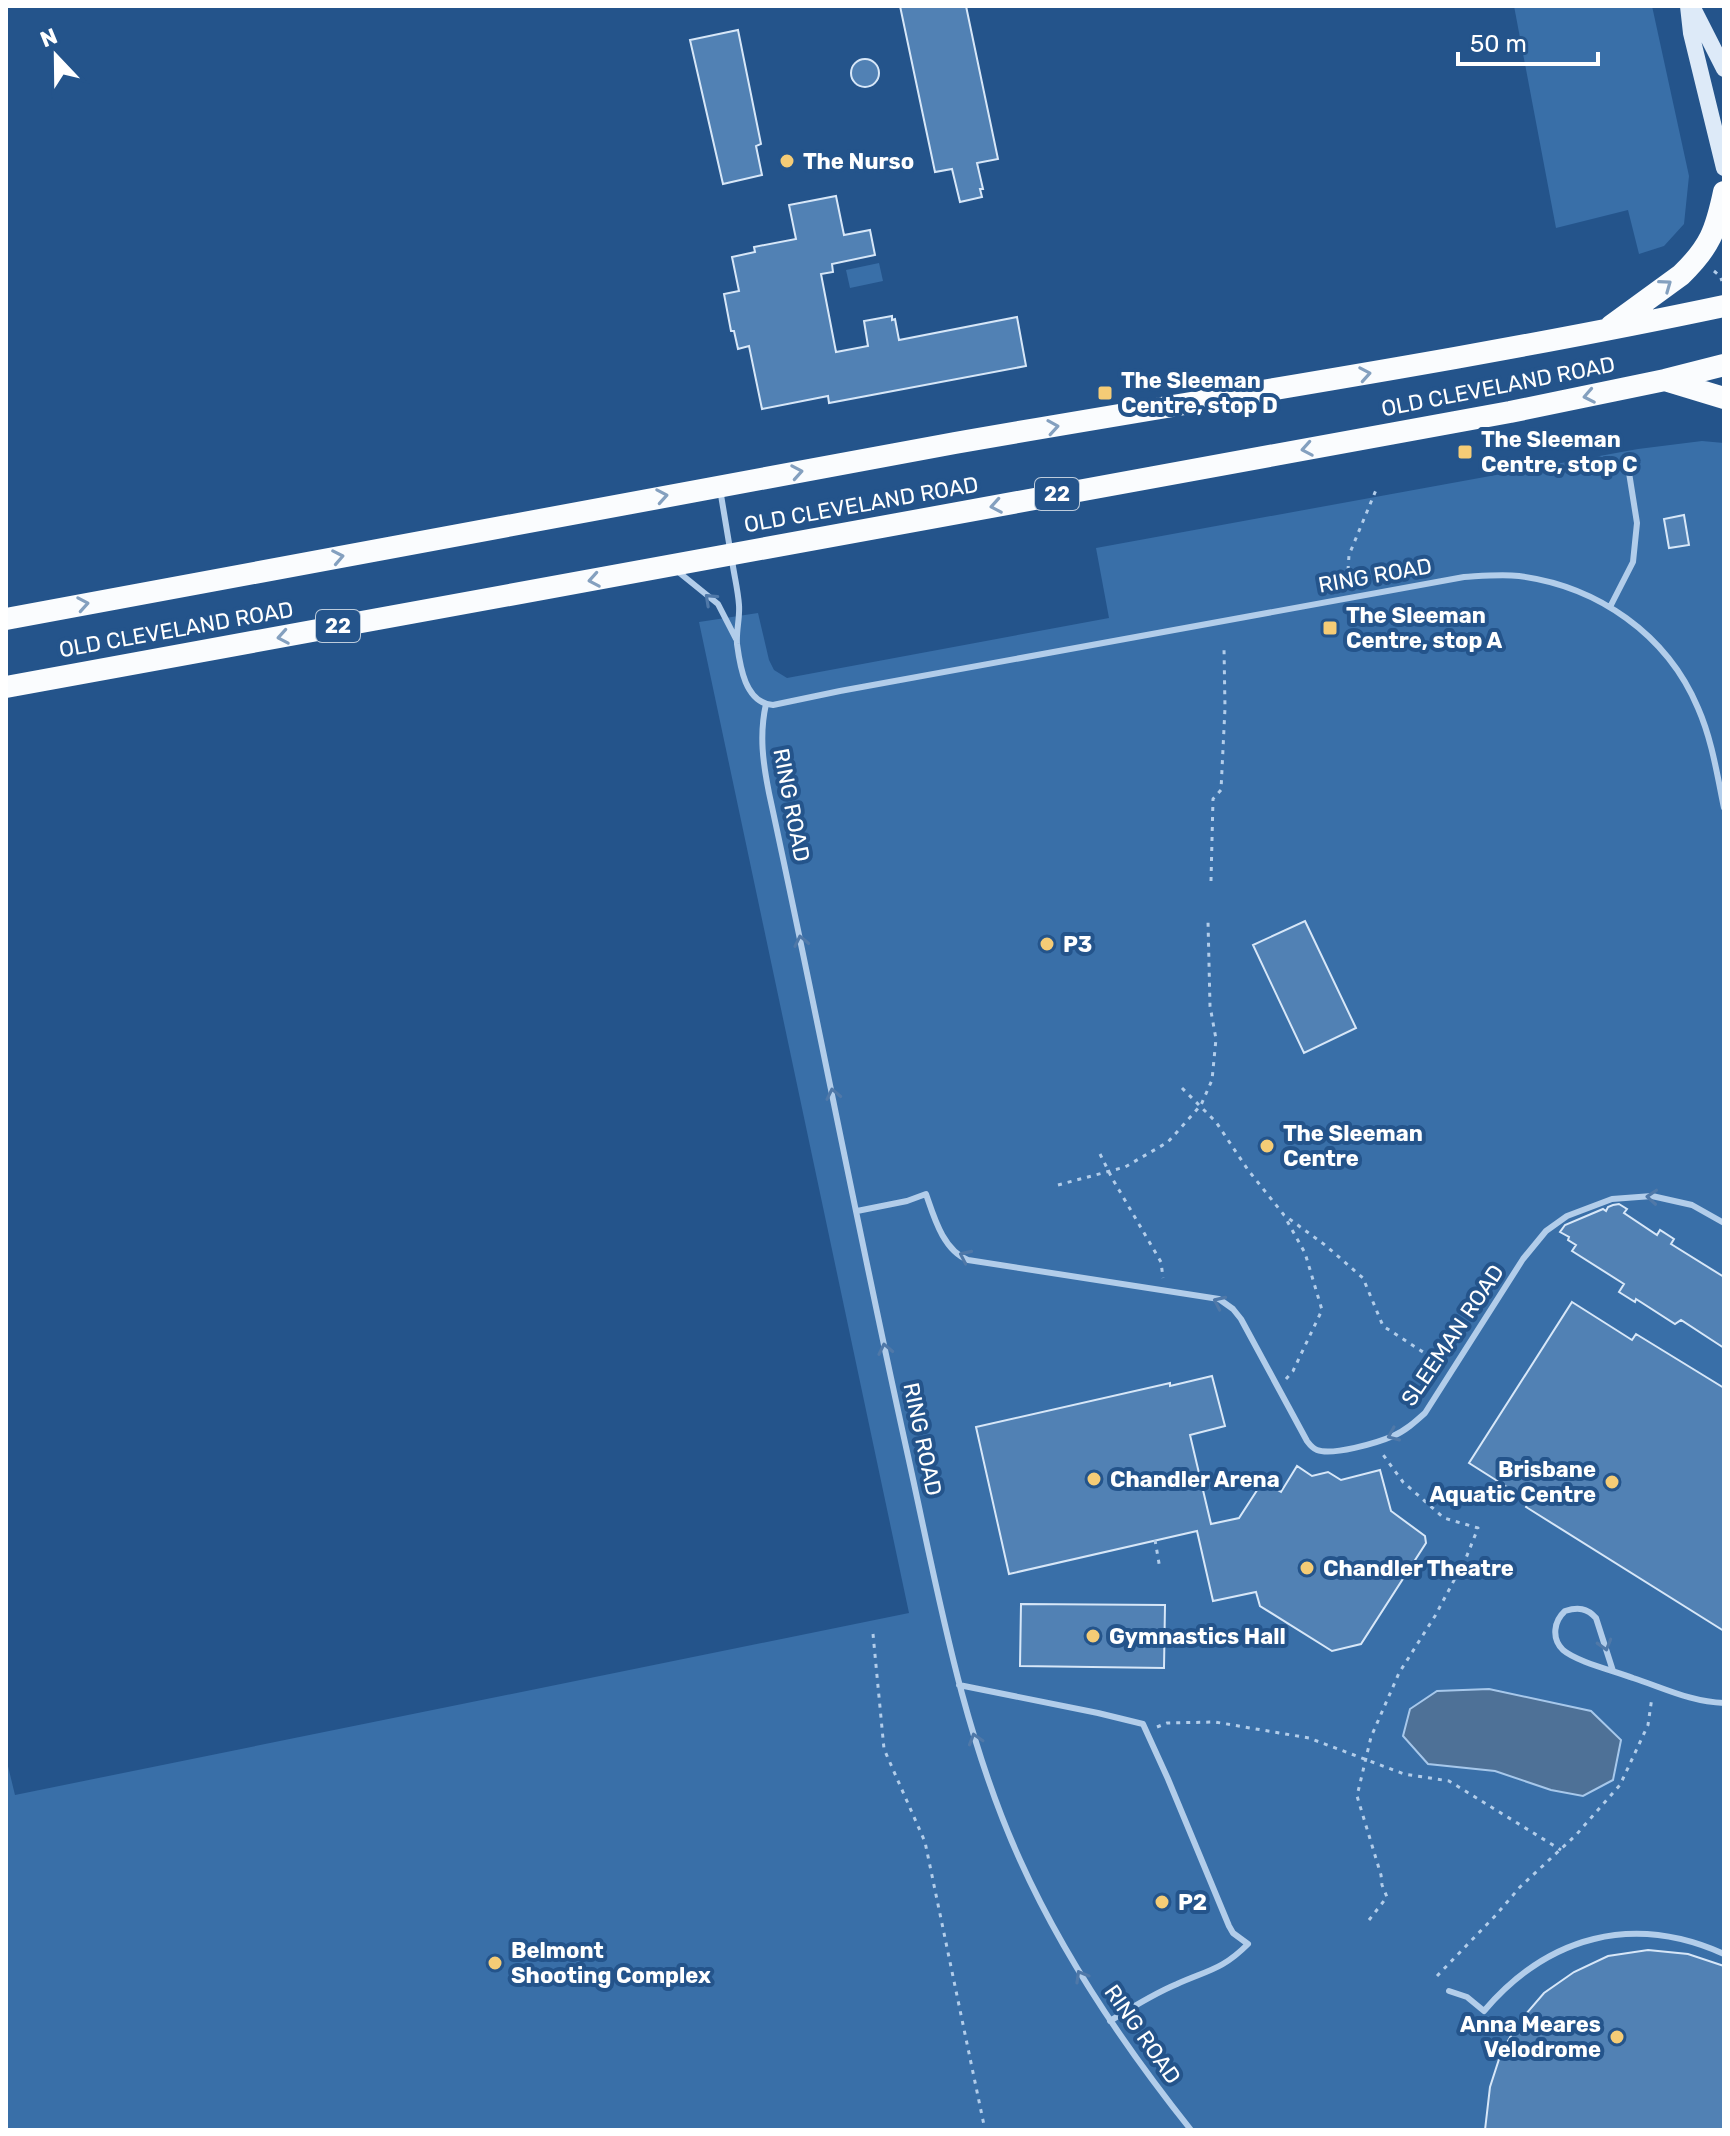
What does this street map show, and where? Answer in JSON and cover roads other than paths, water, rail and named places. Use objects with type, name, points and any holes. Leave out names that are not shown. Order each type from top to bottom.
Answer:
[{"type":"highway","points":[[1603,331],[1690,266],[1711,238],[1724,192]]},
{"type":"highway","name":"OLD CLEVELAND ROAD","points":[[6,619],[720,485],[1288,388],[1724,306]]},
{"type":"highway","name":"OLD CLEVELAND ROAD","points":[[6,687],[1510,412],[1724,365]]},
{"type":"highway","points":[[1665,380],[1724,398]]},
{"type":"main road","points":[[1690,6],[1724,69]]},
{"type":"main road","points":[[1690,6],[1691,33],[1724,168]]},
{"type":"lane","points":[[1610,607],[1633,562],[1637,523],[1627,460]]},
{"type":"lane","points":[[720,485],[739,605],[737,642],[743,673],[749,690],[766,704]]},
{"type":"lane","points":[[670,566],[718,604],[737,642]]},
{"type":"lane","name":"RING ROAD","points":[[1191,2130],[1110,2021],[1063,1944],[1020,1860],[989,1781],[959,1685],[886,1358],[762,756],[766,704],[781,704],[1464,577],[1516,576],[1573,589],[1610,607],[1650,637],[1687,684],[1707,730],[1724,808]]},
{"type":"lane","name":"SLEEMAN ROAD","points":[[857,1211],[926,1194],[946,1242],[968,1260],[1219,1299],[1241,1319],[1307,1441],[1317,1450],[1333,1451],[1393,1436],[1417,1421],[1435,1400],[1523,1259],[1546,1231],[1567,1216],[1612,1199],[1652,1196],[1692,1205],[1724,1223]]},
{"type":"lane","points":[[1613,1671],[1596,1618],[1583,1608],[1565,1611],[1555,1628],[1559,1645],[1565,1652],[1613,1671],[1692,1699],[1724,1703]]},
{"type":"lane","points":[[959,1685],[1143,1724],[1229,1926],[1248,1944],[1214,1970],[1159,1992],[1110,2021]]},
{"type":"lane","points":[[1449,1991],[1467,1997],[1484,2011],[1522,1973],[1540,1961],[1576,1944],[1610,1935],[1633,1933],[1666,1936],[1710,1947],[1724,1954]]},
{"type":"place","name":"The Nurso","points":[[787,161]]},
{"type":"place","name":"The Sleeman Centre, stop D","points":[[1105,393]]},
{"type":"place","name":"The Sleeman Centre, stop C","points":[[1465,452]]},
{"type":"place","name":"The Sleeman Centre, stop A","points":[[1330,628]]},
{"type":"place","name":"P3","points":[[1047,944]]},
{"type":"place","name":"The Sleeman Centre","points":[[1267,1146]]},
{"type":"place","name":"Chandler Arena","points":[[1094,1479]]},
{"type":"place","name":"Brisbane Aquatic Centre","points":[[1612,1482]]},
{"type":"place","name":"Chandler Theatre","points":[[1307,1568]]},
{"type":"place","name":"Gymnastics Hall","points":[[1093,1636]]},
{"type":"place","name":"P2","points":[[1162,1902]]},
{"type":"place","name":"Belmont Shooting Complex","points":[[495,1963]]},
{"type":"place","name":"Anna Meares Velodrome","points":[[1617,2037]]}]
